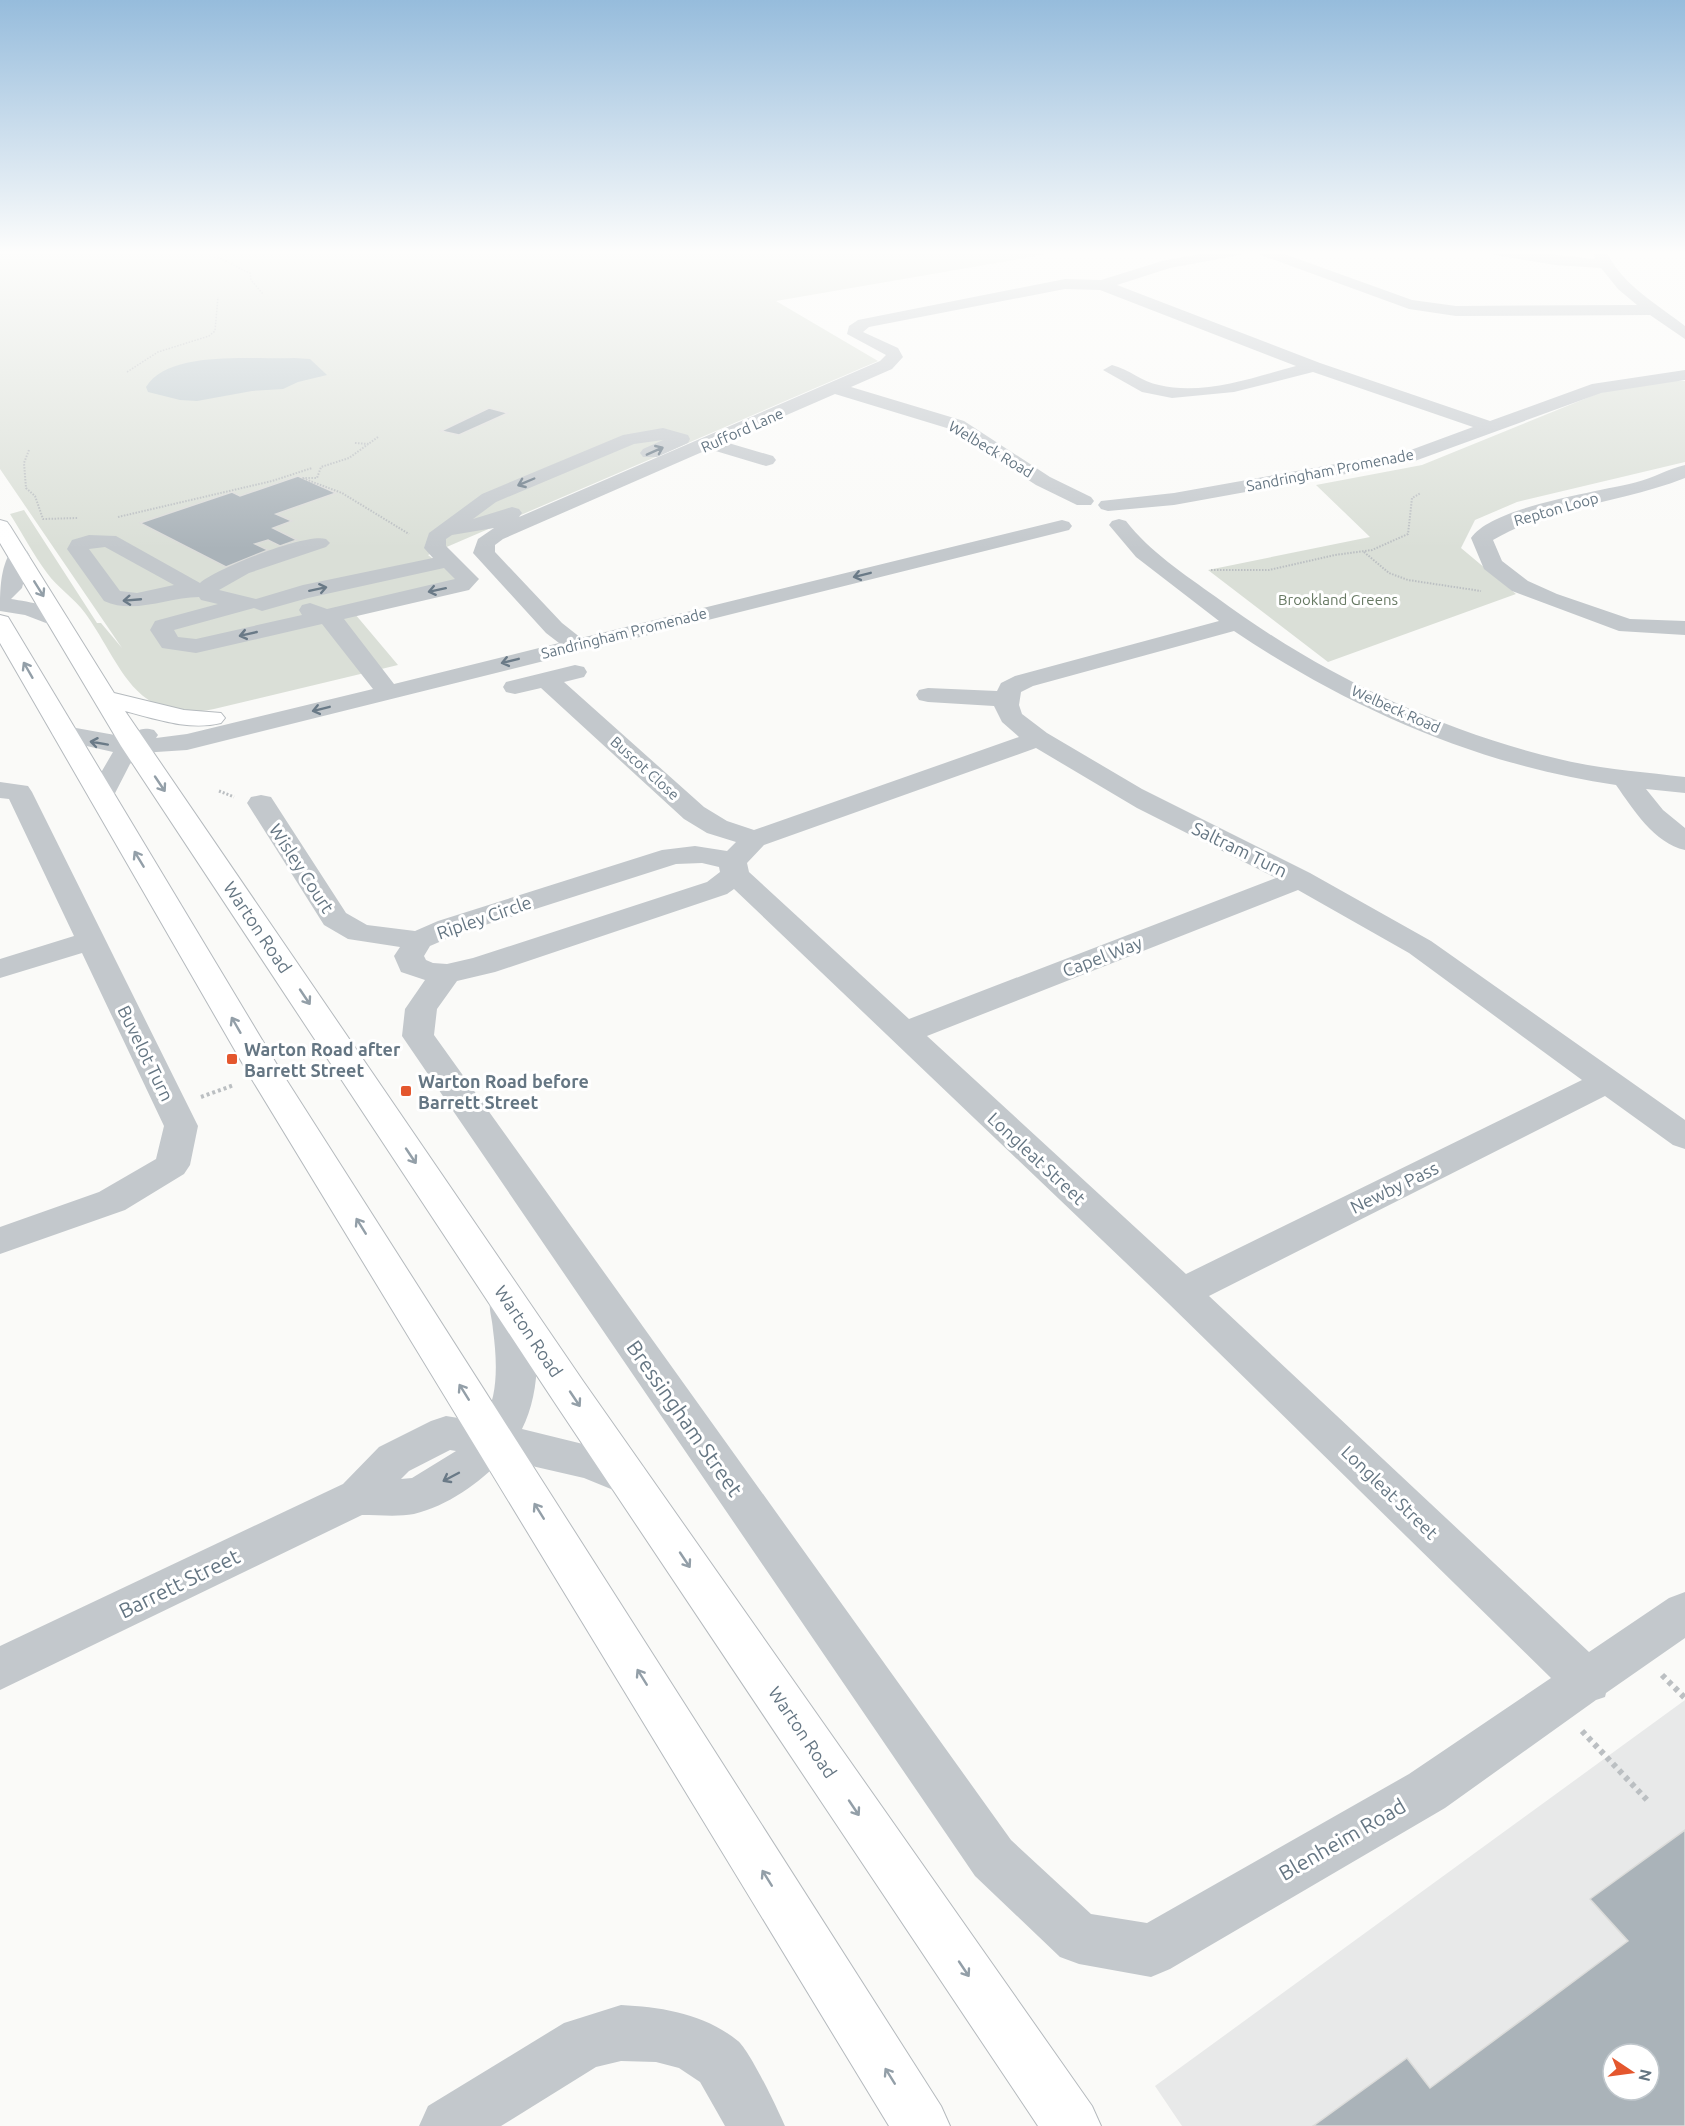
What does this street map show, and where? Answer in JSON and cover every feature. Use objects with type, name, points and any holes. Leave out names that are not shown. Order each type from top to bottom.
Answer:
[{"type":"main road","name":"Warton Road","points":[[0,526],[134,746],[628,1478],[1072,2126]]},
{"type":"main road","points":[[0,622],[265,1073],[921,2126]]},
{"type":"main road","points":[[107,699],[184,718],[212,717]]},
{"type":"street","name":"Rufford Lane","points":[[576,645],[554,628],[484,553],[485,543],[496,535],[712,444],[886,365],[895,357],[888,350]]},
{"type":"street","name":"Rufford Lane","points":[[1271,350],[1490,427]]},
{"type":"street","points":[[1112,370],[1152,389],[1175,394],[1201,392],[1314,367]]},
{"type":"street","name":"Sandringham Promenade","points":[[101,795],[119,760],[146,734],[212,717],[576,645],[1174,499],[1412,456],[1598,388],[1685,375]]},
{"type":"street","name":"Sandringham Promenade","points":[[1656,379],[1685,381]]},
{"type":"street","name":"Welbeck Road","points":[[836,388],[957,425],[1042,480],[1084,501],[1090,521]]},
{"type":"street","points":[[440,535],[490,523],[681,439],[663,434],[630,439],[489,498],[440,535],[435,548],[449,561],[468,579],[467,582],[196,646],[170,643],[162,630],[163,626],[169,623],[449,561]]},
{"type":"street","points":[[712,444],[766,460]]},
{"type":"street","name":"Repton Loop","points":[[1685,471],[1644,487],[1573,501],[1515,519],[1482,538],[1492,564],[1520,586],[1627,626],[1685,628]]},
{"type":"street","name":"Welbeck Road","points":[[1042,480],[1090,521],[1142,550],[1234,624],[1360,694],[1421,722],[1501,751],[1555,766],[1624,778],[1685,784]]},
{"type":"street","name":"Sandringham Promenade","points":[[65,734],[99,744],[163,746],[187,742],[381,684],[554,628],[1090,521]]},
{"type":"street","points":[[319,543],[226,575],[198,590],[209,595],[255,604],[293,606],[325,615],[333,620],[381,684]]},
{"type":"street","points":[[0,597],[10,588],[19,556]]},
{"type":"street","points":[[0,604],[30,609],[59,621]]},
{"type":"street","points":[[928,695],[1005,699],[1010,688],[1024,681],[1234,624]]},
{"type":"street","points":[[515,687],[575,672]]},
{"type":"street","name":"Buscot Close","points":[[547,680],[694,813],[717,827],[740,859]]},
{"type":"street","name":"Saltram Turn","points":[[1005,699],[1006,709],[1014,720],[1038,739],[1122,790],[1300,879],[1375,919],[1420,947],[1685,1137]]},
{"type":"street","points":[[740,859],[1038,739]]},
{"type":"street","points":[[1624,778],[1653,816],[1685,842]]},
{"type":"street","name":"Buvelot Turn","points":[[0,790],[19,792],[181,1126],[172,1165],[112,1201],[0,1241]]},
{"type":"street","name":"Wisley Court","points":[[261,803],[334,919],[359,933],[419,940]]},
{"type":"street","name":"Ripley Circle","points":[[689,853],[713,854],[740,859],[717,888],[484,966],[446,975],[424,973],[412,966],[409,956],[419,940],[449,927],[672,856],[689,853]]},
{"type":"street","name":"Longleat Street","points":[[740,859],[904,1033],[1182,1293],[1584,1705]]},
{"type":"street","name":"Capel Way","points":[[904,1033],[1300,879]]},
{"type":"street","points":[[0,969],[90,941]]},
{"type":"street","name":"Bressingham Street","points":[[446,975],[425,1001],[416,1018],[418,1036],[993,1858]]},
{"type":"street","name":"Newby Pass","points":[[1182,1293],[1607,1081]]},
{"type":"street","points":[[495,1441],[506,1421],[514,1393],[517,1360],[516,1338],[507,1298]]},
{"type":"street","name":"Barrett Street","points":[[0,1669],[358,1497],[394,1459],[446,1432],[591,1463],[628,1478]]},
{"type":"street","name":"Blenheim Road","points":[[993,1858],[1079,1938],[1151,1950],[1427,1791],[1584,1705],[1685,1612]]},
{"type":"street","points":[[448,2126],[584,2043],[621,2033],[656,2034],[691,2044],[720,2062],[756,2126]]},
{"type":"path","points":[[127,372],[164,350]]},
{"type":"path","points":[[378,437],[349,458],[321,467],[317,478],[302,478],[342,493],[419,539],[440,535]]},
{"type":"path","points":[[355,443],[369,444]]},
{"type":"path","points":[[29,450],[24,455],[22,463],[27,477],[26,488],[35,496],[43,519],[87,519]]},
{"type":"path","points":[[113,518],[272,481],[312,468]]},
{"type":"path","points":[[1203,569],[1246,572],[1269,570],[1363,551],[1408,534],[1412,520],[1409,509],[1412,498],[1422,493]]},
{"type":"path","points":[[1363,551],[1389,573],[1408,580],[1474,591],[1497,591],[1520,586]]},
{"type":"path","points":[[198,1098],[236,1084]]},
{"type":"path","points":[[1659,1673],[1685,1698]]},
{"type":"path","points":[[1584,1705],[1647,1800]]},
{"type":"shaded area","points":[[236,358],[310,359],[327,375],[298,382],[283,389],[252,391],[197,401],[180,400],[148,392],[146,387],[157,375],[173,367],[193,362]]},
{"type":"shaded area","points":[[1685,1700],[1685,2126],[1182,2126],[1155,2086]]},
{"type":"green space","points":[[0,350],[860,350],[878,361],[428,555],[468,585],[355,614],[398,665],[214,709],[187,712],[165,708],[147,699],[133,686],[85,613],[47,573],[32,551],[10,514],[24,510],[97,623],[101,623],[122,648],[0,469]]},
{"type":"green space","name":"Brookland Greens","points":[[1658,381],[1685,381],[1685,462],[1517,502],[1475,520],[1461,548],[1516,594],[1328,662],[1208,570],[1370,537],[1316,485],[1422,465],[1599,393]]},
{"type":"building","points":[[489,408],[508,413],[459,435],[441,431]]},
{"type":"building","points":[[298,476],[336,493],[276,514],[292,521],[273,528],[297,540],[280,546],[268,540],[255,544],[268,550],[226,567],[140,523],[232,492],[240,496]]},
{"type":"building","points":[[1685,1830],[1685,2126],[1313,2126],[1407,2058],[1430,2088],[1628,1941],[1590,1899]]},
{"type":"place","name":"Warton Road after Barrett Street","points":[[232,1059]]},
{"type":"place","name":"Warton Road before Barrett Street","points":[[406,1091]]}]
